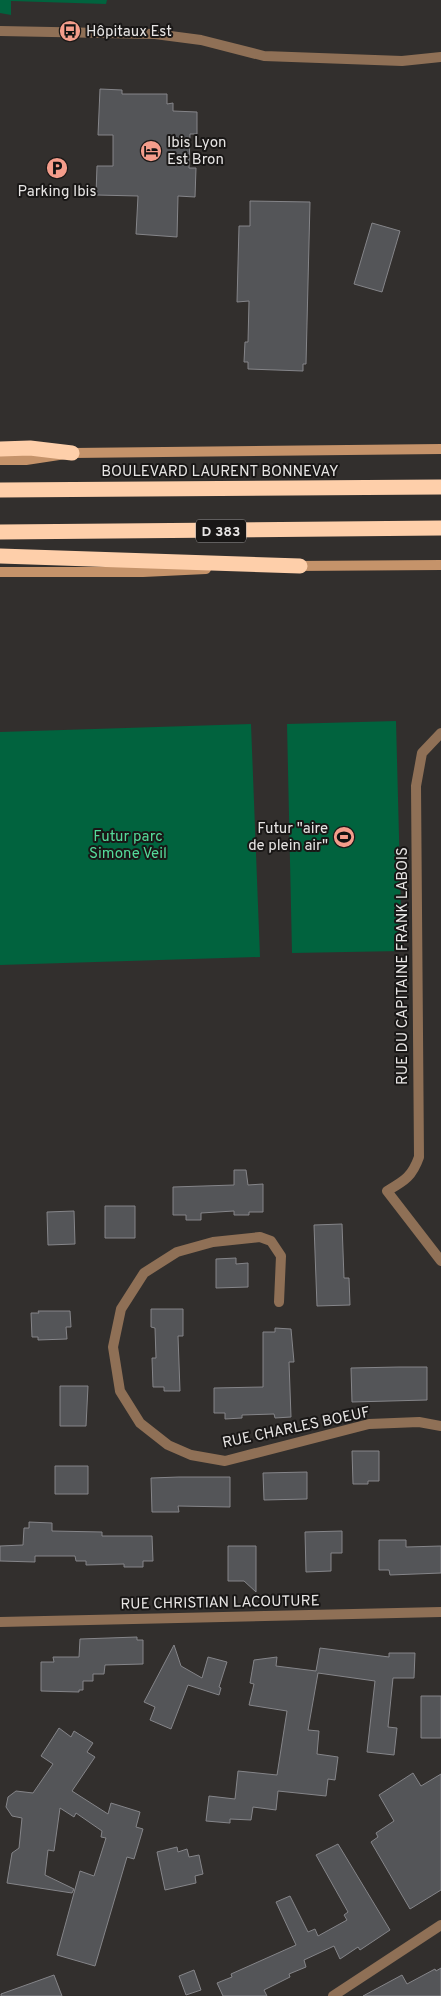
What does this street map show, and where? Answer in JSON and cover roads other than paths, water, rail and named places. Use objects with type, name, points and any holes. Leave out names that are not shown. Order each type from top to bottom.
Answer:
[{"type":"highway","points":[[0,449],[30,448],[72,453]]},
{"type":"highway","name":"BOULEVARD LAURENT BONNEVAY","points":[[0,490],[441,487]]},
{"type":"highway","name":"D 383","points":[[0,532],[441,528]]},
{"type":"highway","points":[[0,556],[300,566]]},
{"type":"main road","points":[[0,460],[26,460],[72,453],[441,449]]},
{"type":"main road","points":[[0,572],[143,572],[300,566],[441,565]]},
{"type":"street","points":[[1,30],[155,34],[201,40],[264,56],[402,61],[441,57]]},
{"type":"street","name":"RUE DU CAPITAINE FRANK LABOIS","points":[[441,733],[422,753],[416,786],[419,1157],[414,1170],[404,1181],[387,1191],[441,1261]]},
{"type":"street","name":"RUE CHARLES BOEUF","points":[[280,1302],[281,1256],[272,1241],[260,1237],[213,1242],[178,1252],[144,1273],[121,1309],[113,1347],[120,1391],[140,1423],[168,1445],[191,1454],[226,1461],[369,1424],[419,1422],[441,1426]]},
{"type":"street","name":"RUE CHRISTIAN LACOUTURE","points":[[0,1622],[441,1612]]},
{"type":"street","points":[[334,1996],[441,1925]]},
{"type":"place","name":"Hôpitaux Est","points":[[70,31]]},
{"type":"place","name":"Ibis Lyon Est Bron","points":[[151,151]]},
{"type":"place","name":"Parking Ibis","points":[[57,168]]},
{"type":"place","name":"Futur \"aire de plein air\"","points":[[344,837]]},
{"type":"park label","name":"Futur parc Simone Veil","points":[[128,844]]}]
